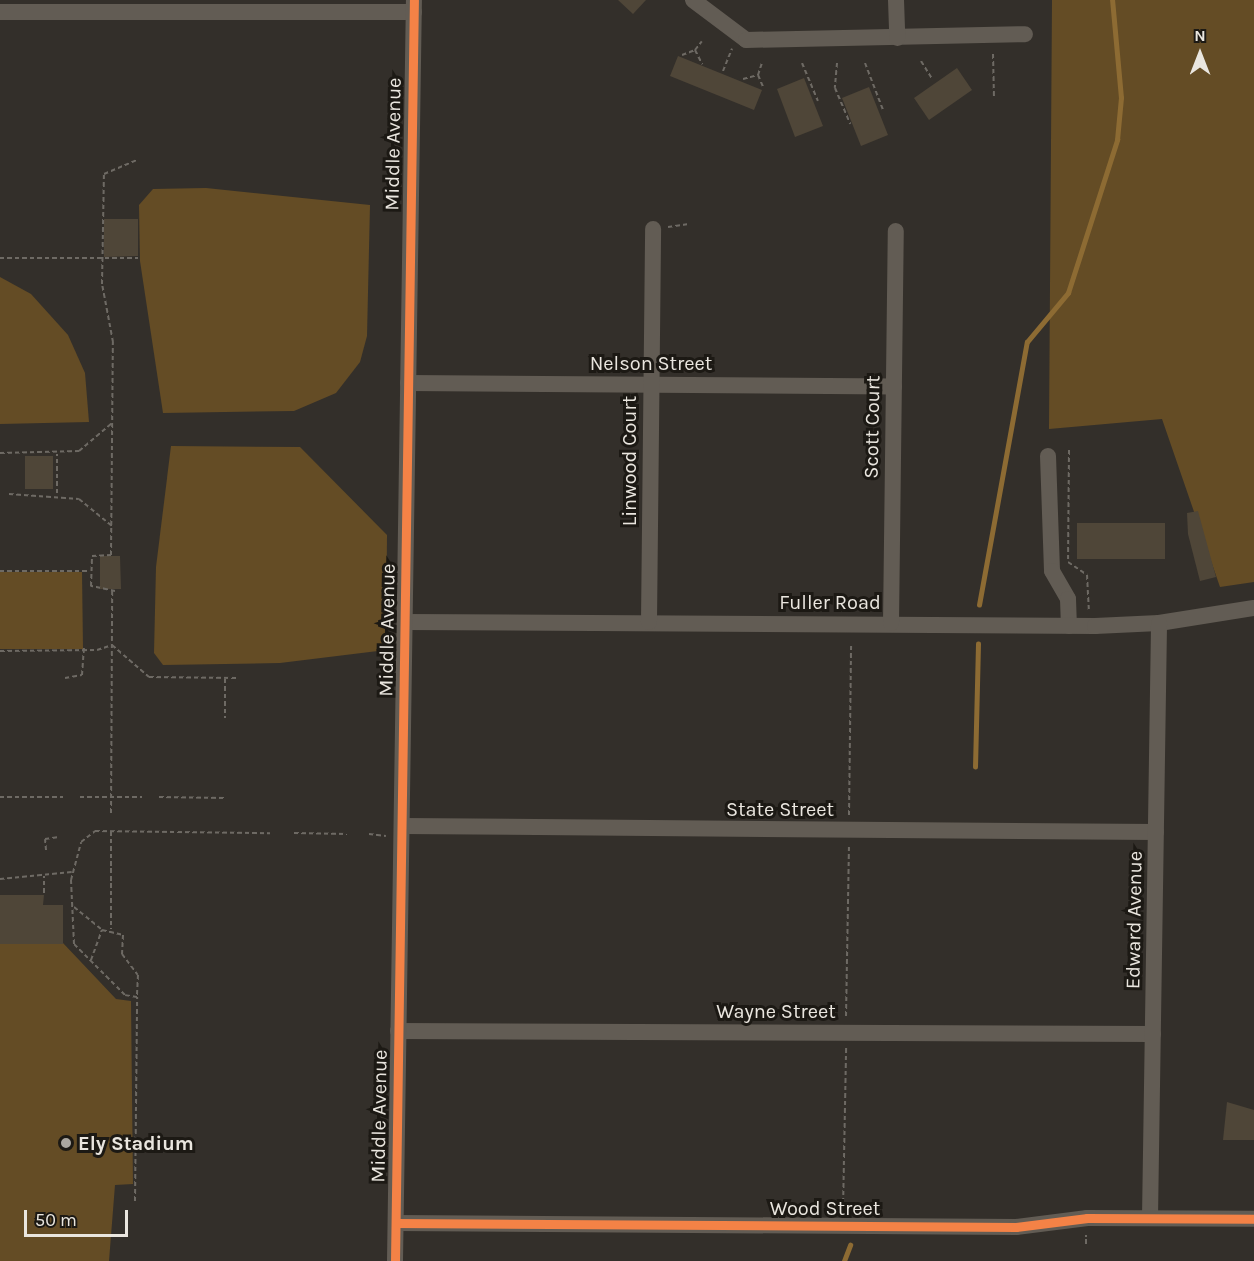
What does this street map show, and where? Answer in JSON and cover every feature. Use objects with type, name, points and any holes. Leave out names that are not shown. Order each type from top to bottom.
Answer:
[{"type":"street","points":[[693,0],[746,40],[1025,34]]},
{"type":"street","points":[[896,0],[897,38]]},
{"type":"street","points":[[0,12],[414,6]]},
{"type":"street","name":"Middle Avenue","points":[[395,1261],[414,6]]},
{"type":"street","name":"Linwood Court","points":[[649,622],[653,229]]},
{"type":"street","name":"Scott Court","points":[[891,623],[896,231]]},
{"type":"street","name":"Nelson Street","points":[[408,383],[894,386]]},
{"type":"street","points":[[1048,456],[1052,571],[1068,599],[1070,626]]},
{"type":"street","name":"Fuller Road","points":[[405,622],[891,623],[1070,626],[1159,623],[1254,608]]},
{"type":"street","name":"Edward Avenue","points":[[1150,1218],[1159,623]]},
{"type":"street","name":"State Street","points":[[403,826],[1156,832]]},
{"type":"street","name":"Wayne Street","points":[[398,1031],[1153,1034]]},
{"type":"street","name":"Wood Street","points":[[396,1223],[1016,1227],[1150,1218],[1254,1219]]},
{"type":"path","points":[[682,55],[695,50],[702,41]]},
{"type":"path","points":[[723,71],[732,49]]},
{"type":"path","points":[[695,50],[702,64]]},
{"type":"path","points":[[993,54],[994,97]]},
{"type":"path","points":[[921,61],[933,80]]},
{"type":"path","points":[[762,63],[758,75],[763,87]]},
{"type":"path","points":[[802,63],[818,101]]},
{"type":"path","points":[[837,63],[835,88],[850,124]]},
{"type":"path","points":[[865,63],[883,110]]},
{"type":"path","points":[[743,80],[758,75]]},
{"type":"path","points":[[111,813],[114,591],[93,589],[91,571],[92,556],[111,555],[112,526],[113,342],[103,299],[104,174],[137,160]]},
{"type":"path","points":[[653,229],[689,224]]},
{"type":"path","points":[[0,258],[138,258]]},
{"type":"path","points":[[0,453],[57,454],[89,446],[112,423]]},
{"type":"path","points":[[1069,450],[1068,562],[1087,575],[1089,610]]},
{"type":"path","points":[[57,454],[57,495]]},
{"type":"path","points":[[9,494],[57,495],[89,503],[112,526]]},
{"type":"path","points":[[0,571],[91,571]]},
{"type":"path","points":[[849,821],[851,644]]},
{"type":"path","points":[[0,651],[84,649],[112,645],[149,677],[237,678]]},
{"type":"path","points":[[64,678],[82,675],[84,649]]},
{"type":"path","points":[[225,678],[225,718]]},
{"type":"path","points":[[0,797],[63,797]]},
{"type":"path","points":[[80,797],[142,797]]},
{"type":"path","points":[[159,797],[225,798]]},
{"type":"path","points":[[137,997],[125,995],[74,944],[71,875],[83,837],[111,831],[270,833]]},
{"type":"path","points":[[111,831],[111,929]]},
{"type":"path","points":[[294,833],[347,834]]},
{"type":"path","points":[[369,834],[386,836],[391,845]]},
{"type":"path","points":[[46,850],[45,839],[59,837]]},
{"type":"path","points":[[846,1023],[849,839]]},
{"type":"path","points":[[0,879],[72,872]]},
{"type":"path","points":[[44,876],[44,893]]},
{"type":"path","points":[[74,907],[102,930],[111,929],[123,935],[122,954],[138,975],[135,1201]]},
{"type":"path","points":[[91,960],[102,930]]},
{"type":"path","points":[[843,1217],[846,1042]]},
{"type":"shaded area","points":[[1052,0],[1254,0],[1254,582],[1220,587],[1162,419],[1049,429]]},
{"type":"shaded area","points":[[206,188],[370,205],[367,336],[360,362],[336,393],[294,411],[163,413],[140,261],[139,205],[153,189]]},
{"type":"shaded area","points":[[0,277],[31,294],[68,335],[85,373],[89,422],[0,424]]},
{"type":"shaded area","points":[[171,446],[300,447],[387,535],[386,650],[280,663],[163,665],[154,653],[156,567]]},
{"type":"shaded area","points":[[0,572],[82,572],[83,649],[0,649]]},
{"type":"shaded area","name":"Ely Stadium","points":[[63,943],[116,999],[131,1001],[133,1184],[115,1185],[109,1261],[0,1261],[0,944]]},
{"type":"building","points":[[618,0],[646,0],[633,14]]},
{"type":"building","points":[[678,56],[762,90],[754,110],[670,76]]},
{"type":"building","points":[[957,68],[972,90],[929,120],[914,98]]},
{"type":"building","points":[[804,78],[823,126],[795,137],[777,89]]},
{"type":"building","points":[[869,87],[888,135],[861,146],[842,98]]},
{"type":"building","points":[[104,219],[138,219],[138,256],[104,257]]},
{"type":"building","points":[[25,456],[53,456],[53,489],[25,489]]},
{"type":"building","points":[[1198,511],[1216,577],[1200,581],[1188,534],[1187,513]]},
{"type":"building","points":[[1077,523],[1165,523],[1165,559],[1077,559]]},
{"type":"building","points":[[100,556],[120,556],[121,589],[100,589]]},
{"type":"building","points":[[0,895],[44,895],[43,905],[63,905],[63,944],[0,944]]},
{"type":"building","points":[[1227,1102],[1254,1110],[1254,1140],[1223,1140]]},
{"type":"waterway","points":[[979,605],[1027,342],[1068,293],[1117,140],[1121,98],[1112,0]]},
{"type":"waterway","points":[[975,767],[978,644]]},
{"type":"waterway","points":[[844,1261],[850,1245]]},
{"type":"cycle path","points":[[395,1261],[414,0]]},
{"type":"cycle path","points":[[396,1223],[1016,1227],[1087,1218],[1254,1219]]},
{"type":"place","name":"Ely Stadium","points":[[66,1143]]}]
